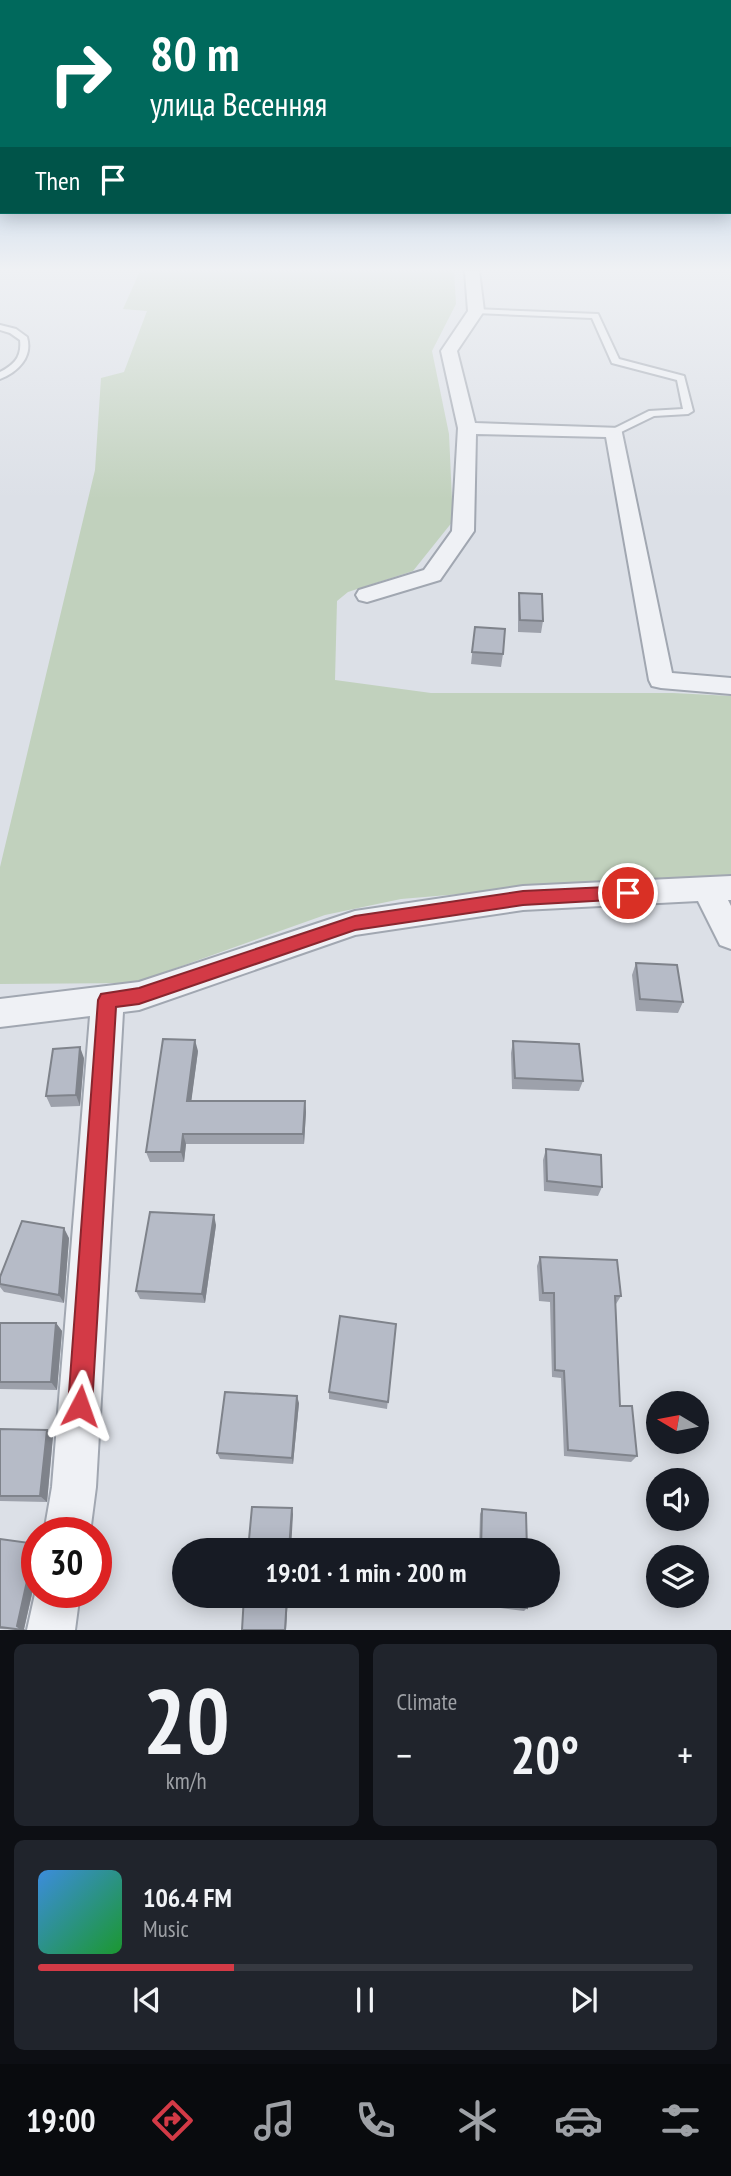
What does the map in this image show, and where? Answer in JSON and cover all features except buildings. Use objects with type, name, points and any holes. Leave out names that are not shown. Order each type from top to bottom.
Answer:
[{"type":"street","points":[[367,596],[432,575],[463,531],[467,428],[449,351],[452,347]]},
{"type":"street","points":[[467,428],[614,432],[661,680],[731,686]]},
{"type":"street","points":[[0,1013],[139,996],[355,923],[523,898],[719,888],[731,936]]},
{"type":"street","points":[[70,1517],[75,1487],[107,1000]]},
{"type":"street","points":[[51,1630],[54,1608]]},
{"type":"lane","points":[[0,376],[21,360],[26,347]]},
{"type":"lane","points":[[609,347],[615,361],[681,378],[688,411],[652,413],[614,432]]},
{"type":"green space","points":[[133,347],[434,347],[432,351],[449,434],[453,521],[413,571],[348,592],[337,601],[335,680],[431,693],[673,693],[731,696],[731,875],[589,883],[401,899],[325,915],[134,983],[0,984],[0,867],[95,470],[101,378],[124,372]]},
{"type":"route","points":[[80,1406],[107,1000],[139,996],[355,923],[523,898],[628,893]]}]
